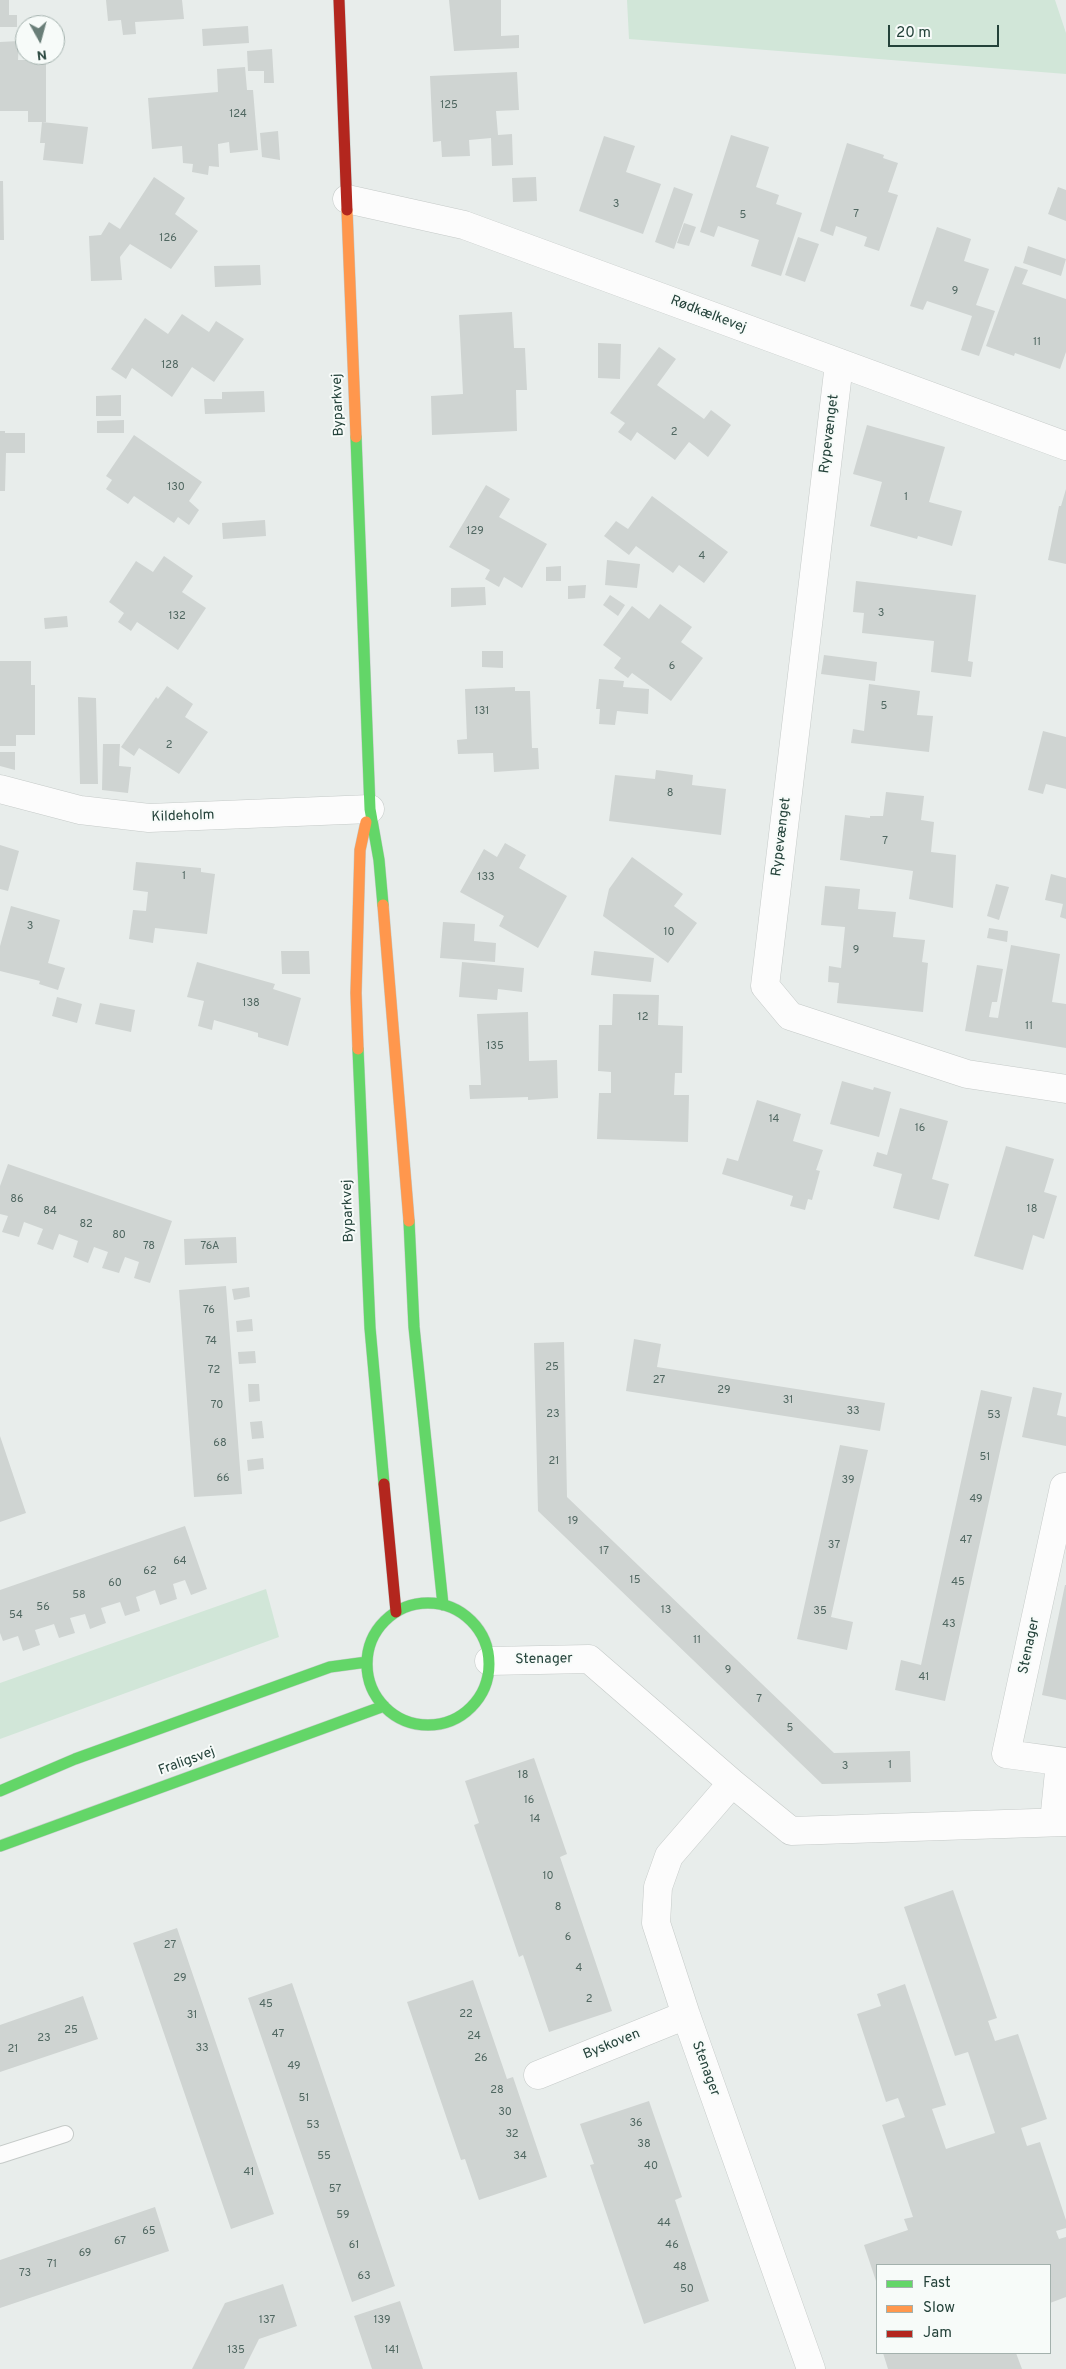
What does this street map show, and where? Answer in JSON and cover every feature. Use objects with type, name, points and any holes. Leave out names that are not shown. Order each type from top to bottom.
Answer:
[{"type":"street","name":"Byparkvej","points":[[339,0],[370,809],[379,860],[394,1051],[408,1186],[414,1327],[444,1605]]},
{"type":"street","name":"Rødkælkevej","points":[[347,199],[464,225],[1066,446]]},
{"type":"street","name":"Rypevænget","points":[[839,364],[765,986],[790,1016],[967,1074],[1066,1089]]},
{"type":"street","name":"Kildeholm","points":[[0,789],[80,810],[149,818],[370,809]]},
{"type":"street","name":"Byparkvej","points":[[370,809],[360,850],[356,993],[370,1328],[396,1612]]},
{"type":"street","name":"Stenager","points":[[489,1661],[589,1659],[732,1783],[791,1830],[1060,1822],[1063,1762],[1006,1754],[1064,1487],[1066,1488]]},
{"type":"street","points":[[419,1604],[444,1605],[456,1609],[475,1625],[483,1636],[489,1661],[485,1687],[469,1709],[458,1717],[446,1723],[419,1725],[406,1721],[384,1706],[370,1685],[367,1662],[369,1647],[375,1633],[396,1612],[419,1604]]},
{"type":"street","points":[[0,1791],[76,1759],[330,1667],[367,1662]]},
{"type":"street","name":"Fraligsvej","points":[[0,1846],[384,1706]]},
{"type":"street","name":"Stenager","points":[[732,1783],[669,1856],[658,1887],[656,1924],[686,2016],[811,2369]]},
{"type":"street","name":"Byskoven","points":[[538,2075],[686,2016]]},
{"type":"lane","points":[[0,2155],[65,2134]]},
{"type":"green space","points":[[627,0],[1055,0],[1066,33],[1066,74],[629,39]]},
{"type":"green space","points":[[266,1589],[279,1637],[0,1739],[0,1683]]},
{"type":"building","points":[[0,0],[9,0],[9,15],[15,15],[15,27],[0,27]]},
{"type":"building","points":[[106,0],[182,0],[184,19],[135,22],[136,34],[123,35],[121,20],[108,21]]},
{"type":"building","points":[[449,0],[501,0],[501,36],[519,35],[519,48],[454,51]]},
{"type":"building","points":[[248,26],[249,43],[203,46],[202,29]]},
{"type":"building","points":[[15,41],[15,65],[46,65],[46,122],[28,122],[28,111],[0,111],[0,42]]},
{"type":"building","points":[[272,49],[274,83],[264,83],[264,71],[248,71],[247,51]]},
{"type":"building","points":[[245,67],[247,90],[253,90],[258,150],[230,153],[229,142],[218,144],[219,167],[209,166],[208,175],[192,172],[193,164],[183,163],[182,146],[152,149],[148,98],[218,92],[217,69]]},
{"type":"building","points":[[517,72],[519,110],[496,111],[498,135],[512,134],[513,165],[492,166],[491,138],[469,140],[470,156],[442,157],[441,141],[433,142],[430,76]]},
{"type":"building","points":[[42,122],[88,127],[83,164],[43,160],[45,143],[40,143]]},
{"type":"building","points":[[278,131],[280,160],[262,157],[260,133]]},
{"type":"building","points":[[731,135],[769,147],[756,187],[779,195],[776,204],[802,213],[781,276],[751,266],[759,240],[718,226],[714,237],[700,232]]},
{"type":"building","points":[[604,136],[635,146],[626,172],[661,184],[643,234],[579,211]]},
{"type":"building","points":[[847,143],[884,155],[883,158],[898,163],[888,192],[898,195],[879,251],[864,246],[867,237],[836,226],[833,236],[820,231]]},
{"type":"building","points":[[154,177],[185,198],[175,214],[198,231],[171,269],[130,244],[120,257],[122,280],[91,281],[89,236],[101,235],[109,222],[120,229]]},
{"type":"building","points":[[536,177],[537,201],[513,202],[512,178]]},
{"type":"building","points":[[0,181],[3,181],[4,240],[0,240]]},
{"type":"building","points":[[674,187],[693,194],[674,249],[655,242]]},
{"type":"building","points":[[1058,187],[1066,190],[1066,221],[1048,214]]},
{"type":"building","points":[[684,223],[696,227],[689,246],[677,243]]},
{"type":"building","points":[[937,227],[971,239],[964,261],[989,269],[976,305],[995,311],[979,356],[961,350],[972,316],[927,301],[923,310],[910,306]]},
{"type":"building","points":[[798,237],[819,244],[805,282],[785,275]]},
{"type":"building","points":[[1028,246],[1066,259],[1061,276],[1023,263]]},
{"type":"building","points":[[260,265],[261,285],[215,287],[214,266]]},
{"type":"building","points":[[1015,266],[1028,270],[1022,284],[1066,299],[1066,352],[1060,369],[1015,353],[1014,356],[986,346]]},
{"type":"building","points":[[512,312],[514,348],[525,348],[527,390],[516,390],[517,431],[432,435],[431,396],[463,394],[459,315]]},
{"type":"building","points":[[182,314],[209,332],[216,321],[244,339],[214,382],[192,367],[172,397],[132,368],[126,379],[111,369],[145,318],[168,334]]},
{"type":"building","points":[[598,343],[621,344],[620,379],[598,378]]},
{"type":"building","points":[[659,347],[676,359],[657,385],[704,419],[711,410],[731,425],[708,457],[689,442],[675,460],[637,432],[631,441],[618,432],[625,423],[610,413]]},
{"type":"building","points":[[264,391],[265,412],[205,414],[204,399],[222,399],[222,392]]},
{"type":"building","points":[[121,395],[121,416],[96,416],[96,396]]},
{"type":"building","points":[[124,420],[124,433],[97,433],[97,421]]},
{"type":"building","points":[[867,425],[945,447],[929,502],[962,511],[952,546],[918,536],[917,539],[870,526],[882,482],[853,474]]},
{"type":"building","points":[[0,431],[5,431],[5,433],[25,433],[25,453],[6,453],[5,491],[0,491]]},
{"type":"building","points":[[134,435],[202,482],[189,501],[199,510],[189,525],[178,517],[174,523],[134,496],[128,504],[106,489],[112,480],[106,476]]},
{"type":"building","points":[[486,485],[510,499],[499,517],[547,544],[522,588],[504,577],[499,587],[485,579],[490,570],[449,547]]},
{"type":"building","points":[[1066,489],[1066,564],[1048,560],[1059,506],[1061,506]]},
{"type":"building","points":[[652,496],[728,552],[704,583],[679,565],[673,573],[636,546],[629,555],[604,536],[616,521],[628,529]]},
{"type":"building","points":[[265,520],[266,536],[223,539],[222,523]]},
{"type":"building","points":[[164,556],[193,576],[182,592],[206,608],[178,650],[137,622],[131,631],[118,622],[124,613],[109,602],[136,561],[153,572]]},
{"type":"building","points":[[607,560],[640,564],[637,588],[605,585]]},
{"type":"building","points":[[561,566],[561,581],[546,581],[546,567]]},
{"type":"building","points":[[856,581],[976,595],[968,661],[973,662],[971,677],[931,672],[934,641],[862,633],[864,613],[853,612]]},
{"type":"building","points":[[586,585],[585,598],[568,599],[568,586]]},
{"type":"building","points":[[485,587],[486,605],[451,607],[451,588]]},
{"type":"building","points":[[610,595],[625,605],[618,616],[603,605]]},
{"type":"building","points":[[660,604],[692,627],[681,642],[703,658],[671,701],[632,673],[628,678],[614,668],[621,658],[603,645],[632,606],[649,619]]},
{"type":"building","points":[[67,616],[68,627],[45,629],[44,618]]},
{"type":"building","points":[[482,651],[503,651],[503,668],[482,667]]},
{"type":"building","points":[[824,655],[877,662],[875,681],[821,674]]},
{"type":"building","points":[[0,661],[31,661],[31,685],[35,685],[35,735],[16,735],[16,746],[0,746]]},
{"type":"building","points":[[599,679],[624,681],[623,687],[649,689],[648,714],[617,711],[615,725],[599,724],[600,709],[596,709]]},
{"type":"building","points":[[869,684],[920,691],[917,715],[933,716],[929,752],[851,743],[853,729],[864,731]]},
{"type":"building","points":[[167,686],[193,704],[185,717],[208,732],[179,774],[139,748],[134,756],[121,747],[156,697],[158,699]]},
{"type":"building","points":[[515,687],[515,691],[530,691],[532,748],[538,748],[539,769],[494,772],[493,753],[458,754],[457,740],[467,739],[465,689]]},
{"type":"building","points":[[78,697],[96,698],[98,784],[80,784]]},
{"type":"building","points":[[1043,731],[1066,737],[1066,789],[1046,784],[1043,794],[1028,790]]},
{"type":"building","points":[[103,744],[120,744],[119,766],[131,767],[128,793],[102,790]]},
{"type":"building","points":[[0,752],[15,752],[15,770],[0,766]]},
{"type":"building","points":[[656,770],[693,775],[692,785],[726,789],[721,835],[609,821],[615,775],[655,779]]},
{"type":"building","points":[[886,792],[924,796],[921,820],[934,822],[931,852],[956,855],[953,908],[909,899],[913,871],[840,860],[845,815],[870,818],[870,816],[883,816]]},
{"type":"building","points":[[505,843],[526,855],[519,868],[567,896],[538,948],[499,926],[504,916],[460,892],[484,849],[497,857]]},
{"type":"building","points":[[0,845],[19,851],[8,891],[0,889]]},
{"type":"building","points":[[632,857],[683,894],[674,906],[697,923],[668,963],[603,916],[609,889]]},
{"type":"building","points":[[136,862],[201,868],[201,872],[215,874],[207,934],[155,928],[153,943],[129,939],[133,910],[146,911],[148,892],[133,890]]},
{"type":"building","points":[[1051,874],[1066,878],[1066,919],[1060,917],[1063,904],[1045,900]]},
{"type":"building","points":[[996,884],[1009,887],[999,920],[987,916]]},
{"type":"building","points":[[825,886],[860,889],[858,909],[896,912],[893,937],[925,940],[922,962],[928,963],[923,1012],[837,1003],[839,983],[828,982],[829,966],[841,968],[845,927],[821,925]]},
{"type":"building","points":[[11,906],[60,920],[48,963],[65,968],[58,990],[39,984],[40,981],[0,971],[0,946]]},
{"type":"building","points":[[443,922],[475,924],[474,941],[496,943],[495,962],[440,958]]},
{"type":"building","points":[[989,928],[1008,931],[1007,942],[987,938]]},
{"type":"building","points":[[1011,945],[1060,954],[1052,1002],[1066,1004],[1066,1048],[965,1031],[977,965],[1003,969],[997,1002],[992,1002],[989,1017],[998,1018]]},
{"type":"building","points":[[281,951],[309,951],[310,974],[282,974]]},
{"type":"building","points":[[594,951],[654,958],[651,982],[591,975]]},
{"type":"building","points":[[197,962],[275,984],[273,989],[301,998],[288,1046],[258,1037],[258,1033],[214,1020],[212,1030],[198,1026],[204,1001],[187,997]]},
{"type":"building","points":[[462,962],[524,968],[522,992],[498,989],[497,1000],[459,997]]},
{"type":"building","points":[[613,994],[659,995],[658,1025],[683,1026],[682,1073],[675,1073],[674,1095],[689,1095],[688,1142],[597,1139],[599,1093],[611,1093],[611,1072],[598,1071],[599,1025],[612,1025]]},
{"type":"building","points":[[57,997],[82,1004],[77,1023],[52,1016]]},
{"type":"building","points":[[100,1003],[135,1010],[131,1032],[95,1024]]},
{"type":"building","points":[[528,1012],[529,1061],[557,1060],[558,1098],[528,1100],[528,1097],[470,1099],[469,1085],[481,1085],[477,1014]]},
{"type":"building","points":[[842,1081],[873,1090],[874,1087],[891,1092],[879,1137],[830,1124]]},
{"type":"building","points":[[757,1100],[801,1114],[793,1141],[823,1150],[816,1170],[820,1171],[812,1200],[808,1199],[805,1210],[790,1206],[793,1196],[722,1174],[727,1158],[738,1161]]},
{"type":"building","points":[[900,1108],[948,1121],[932,1179],[949,1184],[939,1220],[893,1208],[902,1174],[873,1166],[877,1152],[887,1155]]},
{"type":"building","points":[[1006,1146],[1054,1159],[1044,1192],[1057,1196],[1044,1239],[1033,1235],[1023,1270],[974,1256]]},
{"type":"building","points":[[8,1164],[172,1221],[150,1283],[134,1278],[139,1262],[125,1257],[119,1273],[102,1268],[108,1252],[94,1247],[88,1263],[73,1257],[78,1241],[59,1234],[53,1250],[37,1244],[43,1229],[24,1222],[19,1237],[2,1232],[8,1216],[0,1214],[0,1186]]},
{"type":"building","points":[[236,1237],[237,1263],[185,1265],[184,1239]]},
{"type":"building","points":[[226,1286],[242,1494],[194,1497],[179,1290]]},
{"type":"building","points":[[249,1287],[250,1297],[234,1300],[232,1289]]},
{"type":"building","points":[[252,1319],[253,1331],[237,1332],[236,1321]]},
{"type":"building","points":[[634,1339],[661,1344],[657,1367],[885,1403],[880,1431],[626,1391]]},
{"type":"building","points":[[564,1342],[567,1497],[834,1753],[910,1751],[911,1782],[822,1784],[538,1511],[534,1343]]},
{"type":"building","points":[[255,1351],[256,1363],[239,1364],[238,1352]]},
{"type":"building","points":[[248,1384],[259,1384],[260,1401],[249,1402]]},
{"type":"building","points":[[1033,1387],[1062,1393],[1057,1415],[1066,1417],[1066,1446],[1022,1437]]},
{"type":"building","points":[[981,1390],[1012,1397],[945,1701],[895,1690],[901,1660],[921,1665]]},
{"type":"building","points":[[262,1421],[264,1438],[252,1439],[250,1422]]},
{"type":"building","points":[[0,1436],[26,1513],[0,1522]]},
{"type":"building","points":[[840,1445],[868,1450],[831,1617],[853,1622],[847,1650],[797,1639]]},
{"type":"building","points":[[263,1458],[264,1469],[248,1471],[247,1460]]},
{"type":"building","points":[[185,1526],[207,1589],[191,1595],[185,1580],[173,1584],[177,1599],[160,1605],[155,1590],[136,1597],[140,1611],[125,1616],[120,1602],[101,1608],[106,1623],[90,1629],[85,1614],[70,1618],[75,1633],[59,1638],[54,1624],[35,1630],[40,1645],[23,1651],[18,1636],[3,1641],[0,1633],[0,1590]]},
{"type":"building","points":[[1066,1585],[1066,1700],[1042,1695]]},
{"type":"building","points":[[534,1758],[567,1854],[560,1857],[612,2011],[549,2032],[523,1955],[519,1957],[474,1825],[479,1823],[465,1781]]},
{"type":"building","points":[[953,1890],[997,2018],[988,2021],[995,2041],[1018,2034],[1047,2119],[1021,2128],[1027,2146],[1040,2142],[1066,2220],[1066,2228],[1056,2231],[1059,2239],[1066,2237],[1066,2297],[1051,2303],[1051,2264],[876,2264],[876,2281],[864,2245],[908,2230],[904,2219],[913,2217],[882,2125],[905,2117],[898,2098],[886,2102],[857,2014],[881,2006],[877,1994],[905,1984],[946,2105],[932,2109],[946,2149],[995,2133],[968,2052],[955,2056],[904,1907]]},
{"type":"building","points":[[177,1928],[274,2214],[231,2229],[133,1943]]},
{"type":"building","points":[[473,1980],[507,2079],[513,2077],[547,2177],[479,2200],[465,2159],[461,2160],[407,2002]]},
{"type":"building","points":[[292,1983],[395,2286],[352,2302],[248,1998]]},
{"type":"building","points":[[83,1996],[98,2039],[0,2072],[0,2025]]},
{"type":"building","points":[[649,2101],[682,2197],[675,2200],[709,2301],[644,2324],[590,2165],[594,2164],[580,2124]]},
{"type":"building","points":[[155,2207],[169,2251],[0,2308],[0,2260]]},
{"type":"building","points":[[283,2284],[297,2326],[259,2339],[244,2369],[192,2369],[225,2303]]},
{"type":"building","points":[[400,2301],[423,2369],[372,2369],[354,2316]]},
{"type":"building","points":[[883,2354],[1016,2354],[1022,2369],[888,2369]]},
{"type":"traffic: fast","points":[[356,437],[370,809],[379,860],[383,905]]},
{"type":"traffic: fast","points":[[358,1049],[370,1328],[384,1484]]},
{"type":"traffic: fast","points":[[409,1221],[414,1327],[443,1605]]},
{"type":"traffic: fast","points":[[428,1603],[440,1604],[451,1608],[462,1613],[471,1621],[479,1630],[484,1641],[488,1652],[489,1664],[488,1676],[484,1687],[479,1698],[471,1707],[462,1715],[451,1720],[440,1724],[428,1725],[416,1724],[405,1720],[394,1715],[385,1707],[377,1698],[372,1687],[368,1676],[367,1664],[368,1652],[372,1641],[377,1630],[385,1621],[394,1613],[405,1608],[416,1604],[428,1603]]},
{"type":"traffic: fast","points":[[0,1791],[75,1759],[330,1667],[367,1662]]},
{"type":"traffic: fast","points":[[0,1846],[384,1706]]},
{"type":"traffic: slow","points":[[347,210],[356,437]]},
{"type":"traffic: slow","points":[[358,1049],[356,993],[360,850],[366,822]]},
{"type":"traffic: slow","points":[[383,905],[409,1221]]},
{"type":"traffic: jam","points":[[339,0],[347,210]]},
{"type":"traffic: jam","points":[[384,1484],[396,1612]]}]
